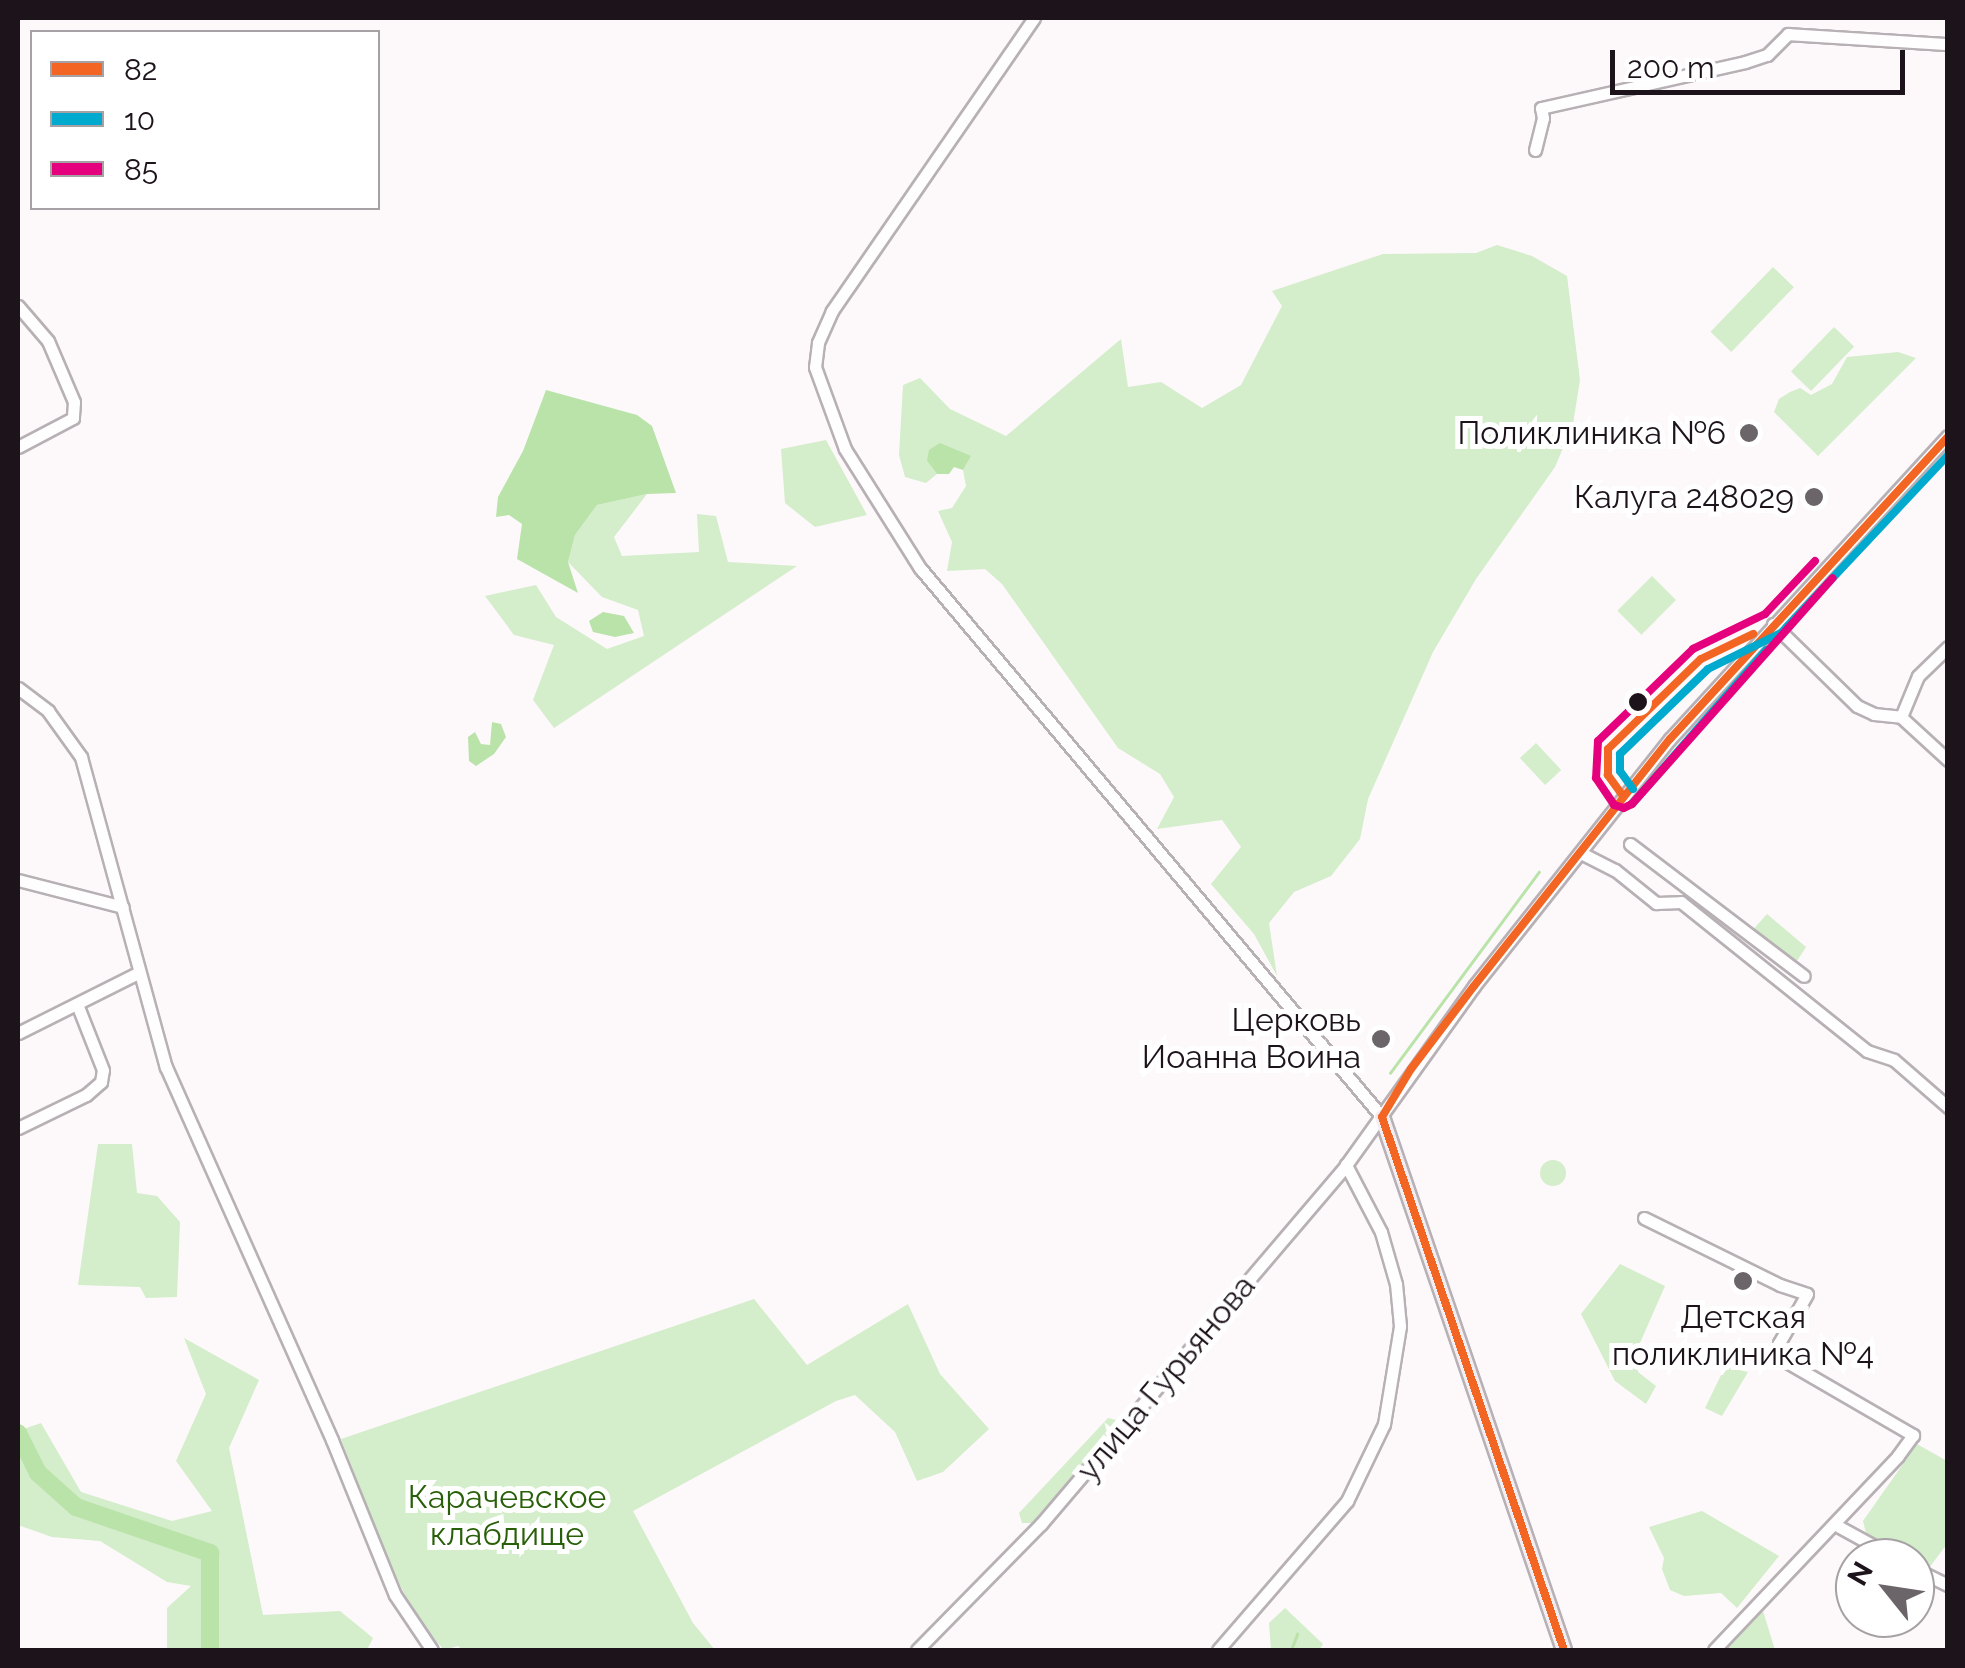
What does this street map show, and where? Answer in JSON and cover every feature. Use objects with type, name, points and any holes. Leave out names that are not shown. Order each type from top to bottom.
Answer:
[{"type":"main road","points":[[1382,1117],[1564,1650]]},
{"type":"street","points":[[1034,18],[832,311],[818,343],[815,367],[845,448],[920,568],[1382,1117]]},
{"type":"street","points":[[1535,150],[1544,118],[1542,108],[1767,55],[1788,34],[1948,44]]},
{"type":"street","points":[[18,306],[48,340],[74,402],[73,418],[18,447]]},
{"type":"street","name":"улица Гурьянова","points":[[916,1650],[1041,1524],[1346,1165],[1422,1055],[1670,739],[1948,436]]},
{"type":"street","points":[[1773,624],[1857,706],[1874,714],[1902,716],[1948,760]]},
{"type":"street","points":[[1902,716],[1918,676],[1948,648]]},
{"type":"street","points":[[18,688],[48,711],[80,757],[166,1067],[332,1440],[385,1573],[406,1615],[432,1650]]},
{"type":"street","points":[[1630,844],[1804,976]]},
{"type":"street","points":[[1581,853],[1616,870],[1656,903],[1681,902],[1867,1051],[1894,1060],[1948,1107]]},
{"type":"street","points":[[18,880],[123,908]]},
{"type":"street","points":[[18,1033],[138,973]]},
{"type":"street","points":[[18,1128],[86,1095],[101,1082],[102,1070],[76,1004]]},
{"type":"street","points":[[1218,1650],[1347,1501],[1384,1424],[1400,1326],[1396,1284],[1381,1232],[1346,1165]]},
{"type":"street","points":[[1644,1218],[1780,1286],[1807,1294],[1779,1343],[1780,1358],[1913,1435],[1714,1650]]},
{"type":"street","points":[[1834,1524],[1860,1538]]},
{"type":"green space","points":[[1497,245],[1532,256],[1567,276],[1580,380],[1573,424],[1555,467],[1476,579],[1433,652],[1368,799],[1360,839],[1331,876],[1294,892],[1269,923],[1277,976],[1254,934],[1211,884],[1241,847],[1222,820],[1157,829],[1174,797],[1160,774],[1118,748],[1002,584],[985,569],[947,571],[952,542],[938,511],[952,508],[966,486],[963,470],[971,456],[927,461],[937,474],[926,483],[905,477],[899,455],[903,385],[920,378],[950,409],[1006,436],[1121,339],[1128,387],[1161,382],[1202,408],[1241,385],[1282,306],[1272,291],[1383,254],[1476,253]]},
{"type":"green space","points":[[1773,267],[1794,287],[1731,352],[1710,332]]},
{"type":"green space","points":[[1834,327],[1854,346],[1811,391],[1791,372]]},
{"type":"green space","points":[[1898,352],[1916,358],[1818,456],[1774,412],[1779,399],[1790,392],[1800,388],[1811,395],[1832,384],[1847,357]]},
{"type":"green space","points":[[826,440],[867,515],[815,527],[785,503],[781,449]]},
{"type":"green space","points":[[647,494],[614,537],[622,556],[699,552],[697,514],[716,516],[728,562],[797,566],[554,728],[533,700],[554,645],[514,635],[485,596],[536,585],[556,617],[607,649],[644,636],[638,610],[602,597],[568,562],[575,535],[597,505]]},
{"type":"green space","points":[[1652,576],[1676,600],[1641,635],[1617,611]]},
{"type":"green space","points":[[1536,743],[1561,770],[1545,785],[1520,758]]},
{"type":"green space","points":[[1767,914],[1806,947],[1795,964],[1751,932]]},
{"type":"green space","points":[[98,1144],[132,1144],[137,1193],[157,1196],[180,1222],[177,1297],[146,1298],[140,1287],[78,1285]]},
{"type":"green space","points":[[1553,1160],[1562,1164],[1566,1173],[1562,1182],[1553,1186],[1544,1182],[1540,1173],[1544,1164]]},
{"type":"green space","points":[[1620,1264],[1665,1286],[1636,1352],[1638,1372],[1656,1386],[1646,1404],[1615,1381],[1581,1314]]},
{"type":"green space","name":"Карачевское клабдище","points":[[754,1299],[807,1365],[908,1304],[940,1374],[989,1429],[943,1472],[917,1481],[895,1432],[855,1395],[836,1401],[633,1511],[693,1623],[715,1650],[463,1650],[458,1646],[444,1650],[416,1618],[388,1560],[341,1439]]},
{"type":"green space","points":[[184,1338],[259,1380],[229,1448],[263,1615],[340,1611],[373,1638],[367,1650],[167,1650],[167,1608],[191,1586],[167,1582],[100,1541],[52,1537],[18,1525],[18,1431],[41,1423],[81,1492],[172,1521],[212,1511],[176,1461],[206,1394]]},
{"type":"green space","points":[[1725,1367],[1748,1372],[1722,1416],[1705,1408]]},
{"type":"green space","points":[[1108,1418],[1116,1420],[1112,1430],[1034,1523],[1022,1523],[1019,1513]]},
{"type":"green space","points":[[1917,1444],[1947,1461],[1947,1544],[1935,1560],[1935,1538],[1875,1538],[1866,1533],[1863,1521]]},
{"type":"green space","points":[[1702,1511],[1779,1556],[1737,1608],[1721,1593],[1684,1596],[1670,1590],[1662,1569],[1664,1558],[1649,1527]]},
{"type":"green space","points":[[1285,1608],[1323,1644],[1319,1650],[1271,1650],[1269,1623]]},
{"type":"green space","points":[[1763,1611],[1775,1650],[1726,1650]]},
{"type":"shaded area","points":[[546,390],[637,415],[652,426],[676,493],[647,494],[597,505],[575,535],[568,562],[578,593],[517,559],[522,524],[509,515],[496,517],[498,497],[523,451]]},
{"type":"shaded area","points":[[940,443],[971,456],[963,470],[954,467],[949,474],[937,474],[927,461],[929,450]]},
{"type":"shaded area","points":[[603,612],[624,616],[634,633],[615,637],[593,632],[589,621]]},
{"type":"shaded area","points":[[492,722],[501,724],[506,737],[494,754],[476,766],[469,761],[468,737],[475,732],[481,744],[490,745]]},
{"type":"waterway","points":[[1390,1073],[1539,872]]},
{"type":"waterway","points":[[18,1433],[38,1473],[76,1507],[210,1553],[210,1650]]},
{"type":"waterway","points":[[1291,1650],[1297,1634]]},
{"type":"transit line","name":"82","points":[[1382,1117],[1411,1069],[1474,986],[1670,739],[1948,437]]},
{"type":"transit line","name":"10","points":[[1633,789],[1620,771],[1620,754],[1708,669],[1781,633],[1948,455]]},
{"type":"transit line","name":"85","points":[[1815,561],[1765,614],[1693,649],[1598,741],[1596,778],[1614,805],[1624,808],[1632,804],[1833,578]]},
{"type":"transit line","name":"82","points":[[1623,796],[1608,775],[1608,749],[1701,659],[1753,634]]},
{"type":"transit line","name":"10","points":[[1632,804],[1766,650]]},
{"type":"transit line","name":"82","points":[[1382,1117],[1564,1650]]},
{"type":"place","name":"Поликлиника №6","points":[[1749,433]]},
{"type":"place","name":"Калуга 248029","points":[[1814,497]]},
{"type":"place","name":"Церковь Иоанна Воина","points":[[1381,1039]]},
{"type":"place","name":"Детская поликлиника №4","points":[[1743,1281]]}]
